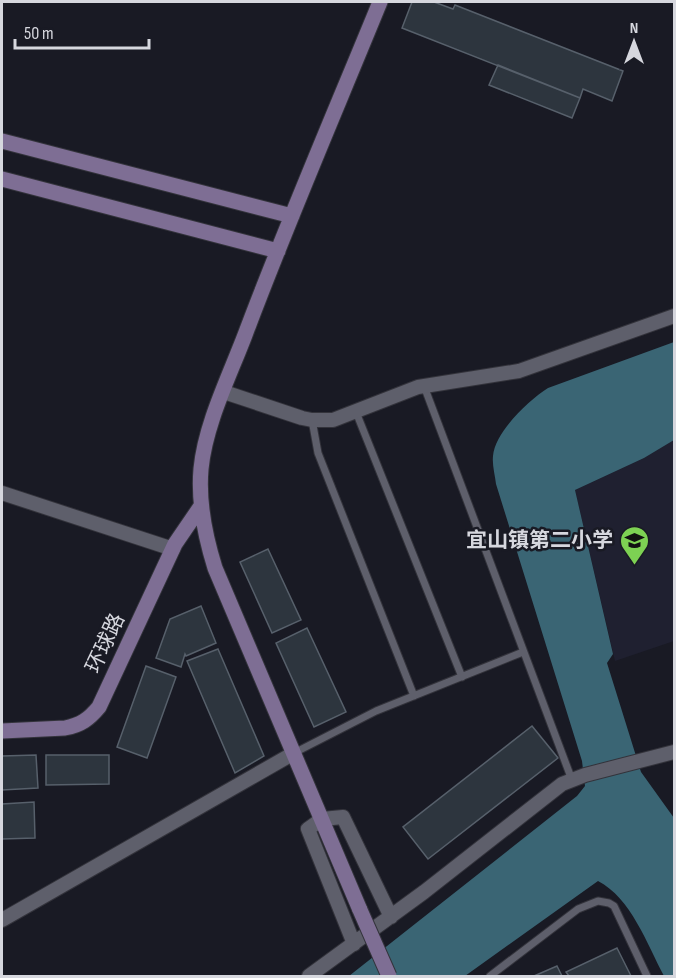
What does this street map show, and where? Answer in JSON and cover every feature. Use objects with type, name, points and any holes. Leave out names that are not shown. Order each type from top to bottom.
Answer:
[{"type":"main road","points":[[380,2],[292,216],[224,392],[204,452],[201,469],[201,506],[215,568],[389,976]]},
{"type":"main road","points":[[2,141],[292,216]]},
{"type":"main road","points":[[2,179],[278,251]]},
{"type":"main road","name":"环球路","points":[[2,731],[65,728],[75,726],[90,718],[99,706],[173,549],[201,506]]},
{"type":"street","points":[[224,392],[312,420],[333,420],[397,394],[424,386],[519,371],[675,316]]},
{"type":"street","points":[[2,493],[173,549]]},
{"type":"street","points":[[309,976],[391,917],[562,784],[675,752]]},
{"type":"street","points":[[2,920],[294,753]]},
{"type":"street","points":[[354,944],[308,830],[322,819],[343,817],[391,917]]},
{"type":"lane","points":[[424,386],[523,652],[578,778]]},
{"type":"lane","points":[[357,412],[462,676]]},
{"type":"lane","points":[[312,420],[318,453],[414,696]]},
{"type":"lane","points":[[294,753],[376,711],[523,652]]},
{"type":"lane","points":[[490,976],[578,909],[598,901],[614,906],[647,976]]},
{"type":"shaded area","points":[[674,342],[674,440],[644,458],[575,490],[613,654],[607,663],[641,772],[674,818],[674,976],[664,976],[629,910],[610,889],[598,881],[465,976],[349,976],[577,796],[585,786],[582,761],[496,484],[493,456],[495,447],[506,427],[523,408],[548,388]]},
{"type":"shaded area","name":"宜山镇第二小学","points":[[674,440],[674,641],[615,661],[575,490],[644,458]]},
{"type":"building","points":[[412,2],[434,2],[453,9],[455,5],[623,71],[612,101],[583,89],[580,98],[402,28]]},
{"type":"building","points":[[498,65],[580,98],[572,118],[489,85]]},
{"type":"building","points":[[268,549],[301,620],[272,633],[240,562]]},
{"type":"building","points":[[201,606],[216,643],[186,656],[185,654],[181,667],[156,658],[170,619]]},
{"type":"building","points":[[307,628],[346,712],[314,727],[276,643]]},
{"type":"building","points":[[218,649],[264,756],[235,773],[187,661]]},
{"type":"building","points":[[146,666],[176,677],[147,758],[117,747]]},
{"type":"building","points":[[532,726],[558,758],[428,859],[403,827]]},
{"type":"building","points":[[36,755],[38,788],[2,790],[2,756]]},
{"type":"building","points":[[46,755],[109,755],[109,784],[46,785]]},
{"type":"building","points":[[34,802],[35,838],[2,839],[2,804]]},
{"type":"building","points":[[617,948],[631,976],[569,976],[566,972]]},
{"type":"building","points":[[557,966],[562,976],[534,976]]},
{"type":"place","name":"宜山镇第二小学","points":[[634,566]]}]
